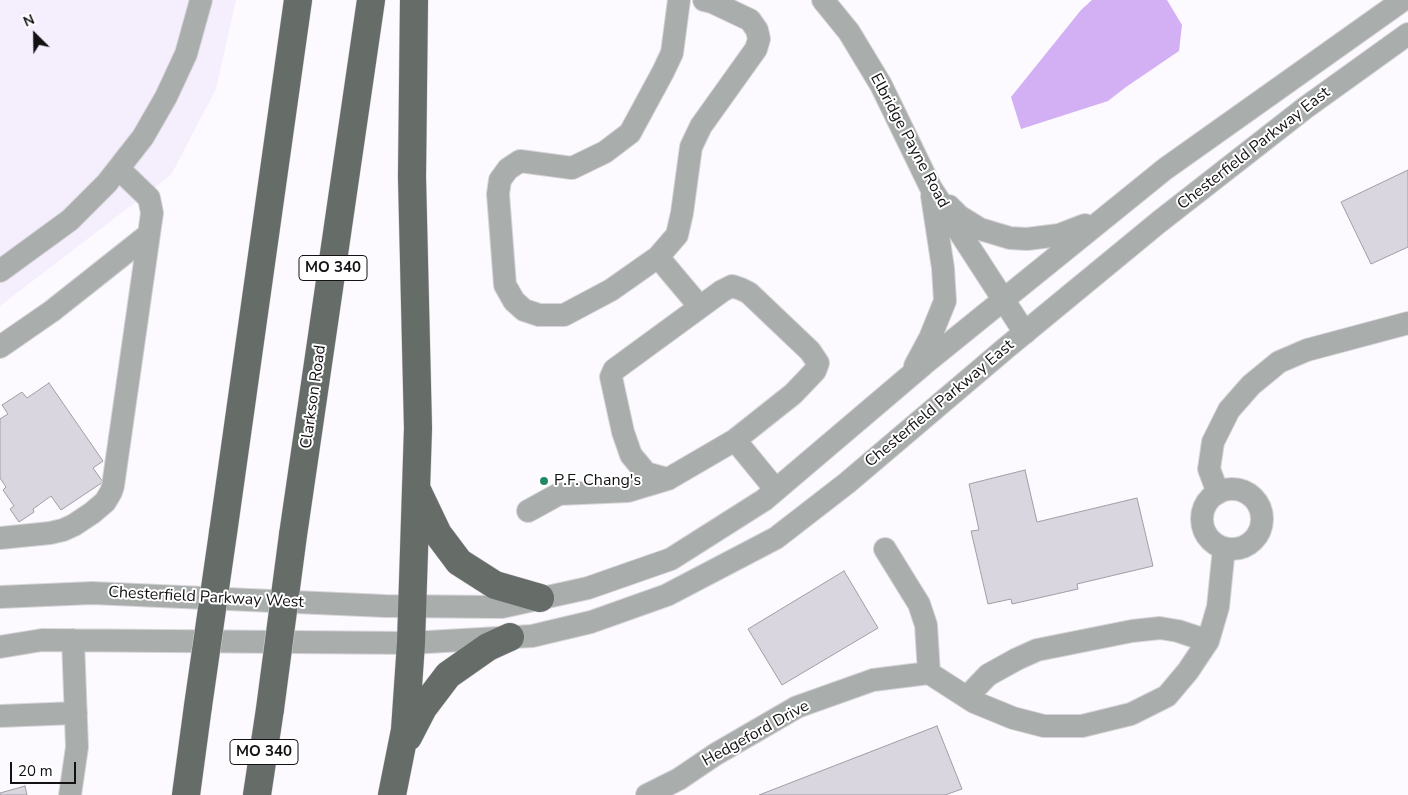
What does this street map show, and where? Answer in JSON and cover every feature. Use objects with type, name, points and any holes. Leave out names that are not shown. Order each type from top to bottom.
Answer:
[{"type":"main road","points":[[186,795],[298,0]]},
{"type":"main road","name":"Clarkson Road","points":[[258,795],[293,535],[371,0]]},
{"type":"main road","points":[[392,795],[405,730],[411,643],[418,428],[412,178],[414,0]]},
{"type":"main road","points":[[416,487],[438,534],[459,562],[494,585],[540,598]]},
{"type":"main road","points":[[400,751],[423,708],[448,675],[488,647],[510,637]]},
{"type":"main road","points":[[173,795],[193,743]]},
{"type":"street","points":[[0,271],[70,220],[107,183],[143,137],[166,97],[186,54],[201,0]]},
{"type":"street","points":[[680,0],[672,52],[664,72],[630,132],[605,152],[572,168],[520,161],[508,169],[500,180],[498,194],[505,285],[514,301],[524,310],[539,315],[564,315],[610,290],[658,257],[677,234],[682,213],[691,147],[701,126],[756,49],[759,39],[757,30],[750,20],[704,0]]},
{"type":"street","name":"Elbridge Payne Road","points":[[823,0],[849,32],[881,85],[930,188],[1025,333]]},
{"type":"street","name":"Chesterfield Parkway East","points":[[412,606],[502,606],[588,588],[671,559],[764,500],[1002,300],[1165,169],[1402,0]]},
{"type":"street","name":"Chesterfield Parkway East","points":[[411,643],[532,636],[592,622],[667,595],[776,538],[847,483],[1159,222],[1297,114],[1408,34]]},
{"type":"street","points":[[0,538],[50,533],[74,525],[92,513],[108,498],[113,486],[152,214],[148,198],[119,169]]},
{"type":"street","points":[[930,188],[959,216],[980,228],[1010,238],[1026,239],[1059,235],[1105,217]]},
{"type":"street","points":[[908,378],[930,338],[945,302],[943,268],[930,188]]},
{"type":"street","points":[[0,347],[52,311],[148,235]]},
{"type":"street","points":[[658,257],[700,307]]},
{"type":"street","points":[[528,511],[559,494],[628,491],[668,479],[735,440],[793,394],[815,371],[818,363],[810,351],[749,293],[742,289],[732,286],[722,291],[614,370],[612,377],[623,432],[631,455],[646,472],[668,479]]},
{"type":"street","points":[[1218,493],[1209,469],[1213,442],[1229,410],[1251,385],[1279,362],[1307,350],[1408,323]]},
{"type":"street","points":[[735,440],[776,490]]},
{"type":"street","points":[[1227,490],[1237,490],[1246,493],[1254,499],[1262,516],[1261,526],[1251,542],[1233,549],[1224,548],[1214,543],[1207,536],[1203,527],[1204,507],[1218,493],[1227,490]]},
{"type":"street","points":[[885,549],[919,604],[926,625],[929,673],[974,702],[1013,718],[1044,726],[1082,726],[1131,714],[1166,696],[1188,671],[1208,640],[1218,607],[1224,548]]},
{"type":"street","name":"Chesterfield Parkway West","points":[[0,597],[92,593],[412,606]]},
{"type":"street","points":[[967,697],[988,675],[1037,650],[1081,640],[1160,628],[1178,630],[1208,640]]},
{"type":"street","points":[[0,647],[42,640],[411,643]]},
{"type":"street","points":[[70,795],[77,747],[73,640]]},
{"type":"street","name":"Hedgeford Drive","points":[[647,795],[679,779],[716,754],[797,707],[873,680],[929,673]]},
{"type":"street","points":[[0,716],[76,712]]},
{"type":"shaded area","points":[[0,0],[236,0],[216,89],[171,175],[0,306]]},
{"type":"shaded area","points":[[1092,0],[1167,0],[1182,25],[1179,51],[1108,101],[1021,129],[1011,97],[1081,10]]},
{"type":"building","points":[[1408,170],[1408,247],[1371,264],[1341,202]]},
{"type":"building","points":[[49,383],[103,461],[93,468],[103,482],[61,510],[51,496],[33,509],[34,512],[19,522],[10,509],[14,506],[3,490],[6,487],[0,478],[0,419],[8,414],[2,405],[22,392],[27,398]]},
{"type":"building","points":[[1025,470],[1037,522],[1137,498],[1153,566],[1077,584],[1078,589],[1012,604],[1011,599],[988,604],[971,531],[979,530],[969,484]]},
{"type":"building","points":[[844,571],[878,628],[782,685],[748,629]]},
{"type":"building","points":[[937,726],[962,789],[945,795],[759,795]]},
{"type":"building","points":[[25,786],[27,795],[0,795],[0,793]]},
{"type":"place","name":"P.F. Chang's","points":[[544,481]]}]
